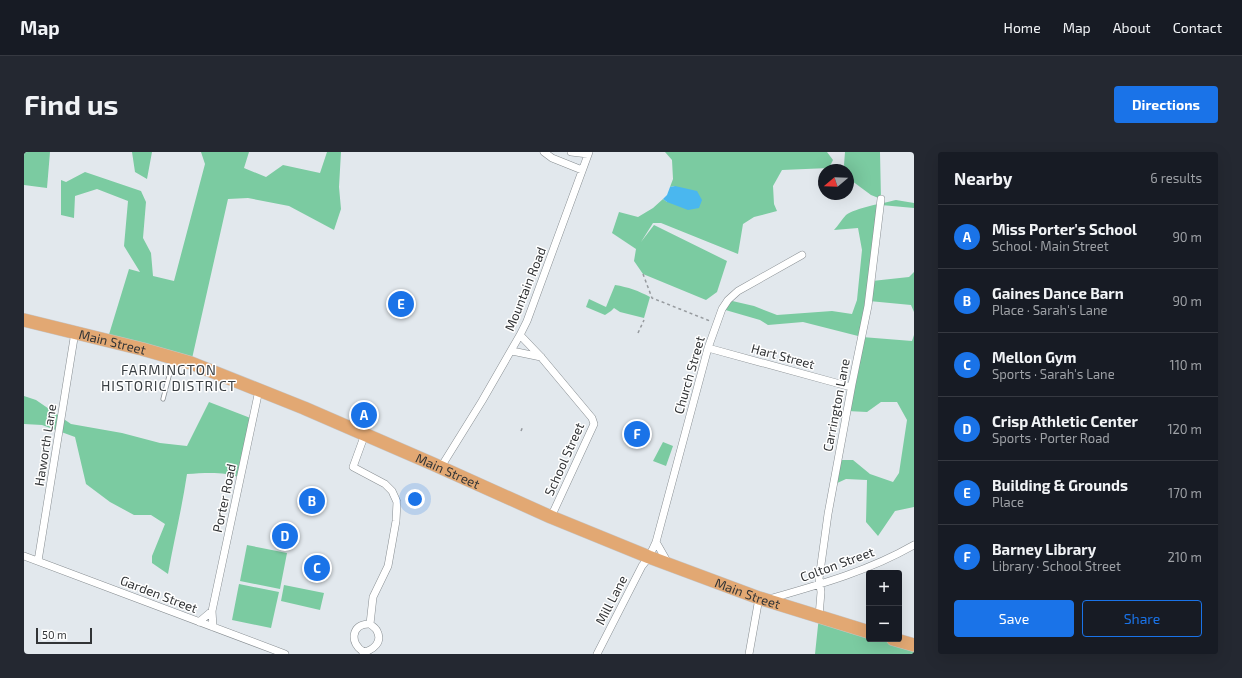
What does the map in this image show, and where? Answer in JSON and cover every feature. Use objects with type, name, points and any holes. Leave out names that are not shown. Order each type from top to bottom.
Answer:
[{"type":"highway","name":"Main Street","points":[[24,320],[142,349],[191,363],[365,434],[551,517],[649,557],[763,599],[866,631]]},
{"type":"highway","points":[[902,642],[914,645]]},
{"type":"street","points":[[546,152],[552,158],[582,170]]},
{"type":"street","points":[[571,152],[588,153]]},
{"type":"street","name":"Mountain Road","points":[[441,467],[482,401],[527,321],[588,153]]},
{"type":"street","name":"Carrington Lane","points":[[819,616],[821,592],[819,579],[828,514],[851,387],[868,306],[881,198]]},
{"type":"street","name":"Church Street","points":[[649,557],[656,542],[708,348],[722,309],[728,300],[738,291],[802,255]]},
{"type":"street","name":"Haworth Lane","points":[[38,561],[75,332]]},
{"type":"street","name":"School Street","points":[[520,335],[541,357],[592,418],[594,424],[551,517]]},
{"type":"street","name":"Hart Street","points":[[708,348],[851,387]]},
{"type":"street","points":[[512,350],[541,357]]},
{"type":"street","name":"Porter Road","points":[[213,627],[212,611],[259,390]]},
{"type":"street","points":[[365,434],[353,466],[385,484],[392,491],[397,502],[396,521],[388,566],[373,598],[370,624]]},
{"type":"street","points":[[656,542],[670,565]]},
{"type":"street","name":"Colton Street","points":[[763,599],[820,584],[902,552],[914,545]]},
{"type":"street","name":"Garden Street","points":[[24,556],[285,654]]},
{"type":"street","name":"Mill Lane","points":[[597,654],[642,566],[649,557]]},
{"type":"street","points":[[750,654],[763,599]]},
{"type":"street","points":[[199,622],[212,611]]},
{"type":"street","points":[[362,624],[370,624],[377,630],[379,636],[378,642],[375,647],[364,653],[358,649],[355,643],[354,635],[356,629],[362,624]]},
{"type":"lane","points":[[163,399],[173,358]]},
{"type":"path","points":[[643,274],[652,298],[712,322]]},
{"type":"path","points":[[638,333],[644,320]]},
{"type":"path","points":[[521,431],[523,426]]},
{"type":"green space","points":[[24,152],[50,152],[47,188],[24,185]]},
{"type":"green space","points":[[132,152],[152,152],[147,179],[135,172]]},
{"type":"green space","points":[[201,152],[249,152],[244,168],[266,177],[283,165],[320,173],[327,152],[341,152],[339,187],[341,209],[334,230],[289,206],[248,198],[228,199],[191,363],[107,341],[129,269],[140,272],[124,246],[128,201],[97,189],[75,196],[74,218],[61,215],[61,180],[66,182],[85,172],[141,191],[146,202],[143,238],[151,253],[153,276],[174,281],[205,164]]},
{"type":"green space","points":[[665,152],[827,152],[833,160],[831,164],[818,164],[818,168],[782,170],[773,186],[774,204],[777,211],[754,217],[743,224],[738,254],[661,223],[653,223],[641,242],[654,225],[727,261],[717,292],[706,300],[643,274],[634,261],[636,249],[612,233],[619,212],[638,217],[653,208],[663,199],[667,202],[675,186],[670,187],[673,179],[672,160]]},
{"type":"green space","points":[[845,152],[880,152],[881,199],[871,195],[854,182],[854,164],[844,164]]},
{"type":"green space","points":[[896,200],[914,203],[914,208],[881,205],[872,281],[909,277],[914,272],[914,312],[911,305],[869,301],[862,337],[803,322],[768,325],[760,320],[722,309],[728,300],[754,306],[777,315],[832,311],[852,314],[857,300],[862,250],[858,228],[834,230],[850,212]]},
{"type":"green space","points":[[615,285],[650,297],[644,318],[620,312],[614,308],[605,315],[586,307],[589,299],[606,307]]},
{"type":"green space","points":[[914,335],[914,507],[895,511],[878,536],[866,522],[867,480],[846,479],[833,485],[838,460],[853,460],[870,474],[893,482],[899,473],[907,420],[897,402],[881,402],[867,412],[847,411],[862,337],[912,341]]},
{"type":"green space","points":[[24,396],[36,400],[71,424],[122,433],[160,443],[187,446],[209,402],[253,419],[241,478],[221,473],[187,474],[168,574],[152,563],[152,556],[165,524],[151,515],[134,515],[110,502],[86,484],[75,437],[42,425],[24,424]]},
{"type":"green space","points":[[663,442],[673,446],[666,466],[653,461]]},
{"type":"green space","points":[[247,545],[287,553],[280,589],[240,581]]},
{"type":"green space","points":[[239,584],[279,592],[271,628],[232,620]]},
{"type":"green space","points":[[284,585],[324,593],[320,610],[281,601]]},
{"type":"green space","points":[[819,616],[866,631],[866,642],[902,642],[914,645],[914,654],[815,654]]},
{"type":"water","points":[[675,186],[697,191],[702,200],[699,208],[688,210],[663,199],[667,195],[670,187]]},
{"type":"place","name":"Building & Grounds","points":[[401,304]]},
{"type":"place","name":"Miss Porter's School","points":[[364,415]]},
{"type":"place","name":"Barney Library","points":[[637,434]]},
{"type":"place","name":"Gaines Dance Barn","points":[[312,501]]},
{"type":"place","name":"Crisp Athletic Center","points":[[285,536]]},
{"type":"place","name":"Mellon Gym","points":[[317,568]]},
{"type":"district","name":"FARMINGTON HISTORIC DISTRICT","points":[[169,378]]}]
